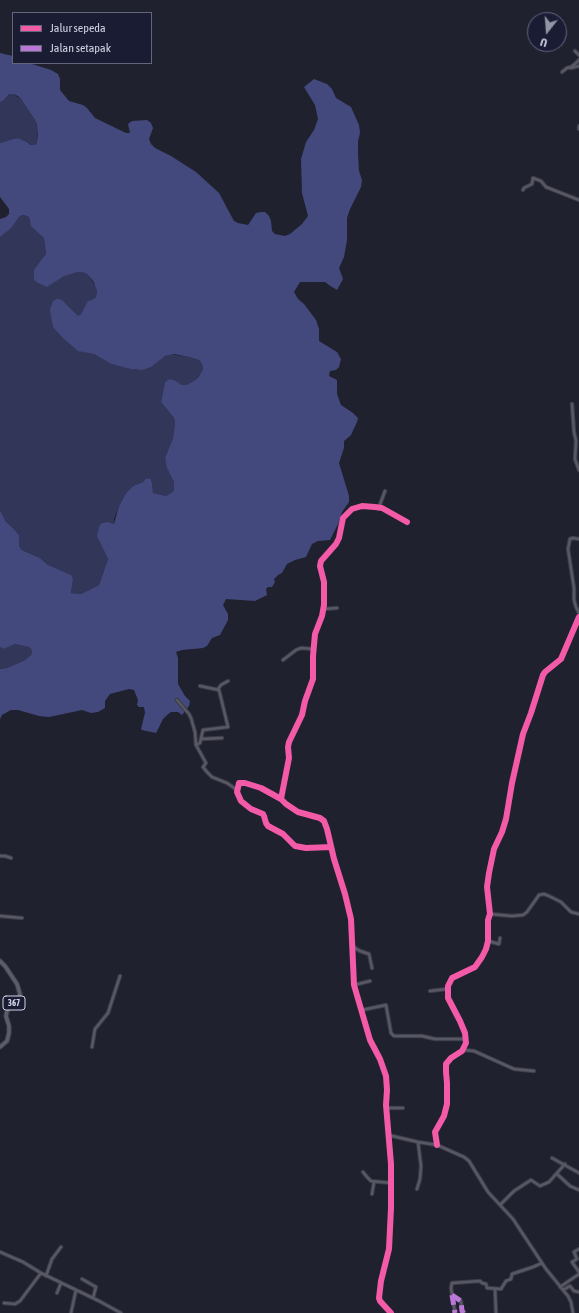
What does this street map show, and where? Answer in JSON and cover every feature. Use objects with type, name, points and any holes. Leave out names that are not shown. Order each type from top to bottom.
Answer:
[{"type":"main road","name":"367","points":[[0,961],[15,979],[20,991],[19,997],[7,1011],[6,1018],[10,1033],[7,1041],[0,1047]]},
{"type":"street","points":[[575,51],[579,55]]},
{"type":"street","points":[[562,72],[579,60]]},
{"type":"street","points":[[566,69],[579,66]]},
{"type":"street","points":[[523,190],[532,184],[533,178],[541,181],[546,187],[579,200]]},
{"type":"street","points":[[572,404],[576,441],[575,459],[579,470]]},
{"type":"street","points":[[379,507],[385,491]]},
{"type":"street","points":[[281,799],[289,758],[290,742],[302,715],[313,679],[313,648],[316,631],[324,608],[324,582],[320,564],[324,556],[336,544],[339,538],[343,518],[359,506],[365,505],[379,507],[406,522]]},
{"type":"street","points":[[579,539],[570,539],[568,549],[574,588],[574,600],[579,613]]},
{"type":"street","points":[[324,608],[337,608]]},
{"type":"street","points":[[464,1050],[466,1046],[466,1039],[460,1021],[449,1002],[447,989],[448,983],[452,978],[473,969],[486,949],[490,914],[487,887],[489,873],[494,849],[506,819],[523,734],[543,675],[561,659],[579,617]]},
{"type":"street","points":[[283,660],[301,648],[313,648]]},
{"type":"street","points":[[196,746],[200,743],[202,730],[228,728],[218,690],[221,685],[228,681]]},
{"type":"street","points":[[200,686],[218,690]]},
{"type":"street","points":[[177,700],[191,718],[195,730],[196,746],[206,763],[203,767],[212,777],[227,783],[237,790]]},
{"type":"street","points":[[201,739],[222,738]]},
{"type":"street","points":[[331,847],[306,848],[295,846],[283,834],[268,826],[262,814],[243,803],[238,796],[237,790],[239,783],[245,783],[261,788],[281,799],[298,812],[317,816],[322,819],[327,828],[351,919],[354,985],[370,1040],[380,1059],[386,1076],[386,1108],[391,1183],[389,1250],[381,1281],[379,1298],[391,1313]]},
{"type":"street","points":[[0,856],[11,858]]},
{"type":"street","points":[[490,914],[512,916],[523,915],[527,912],[539,895],[544,894],[560,902],[571,912],[579,914]]},
{"type":"street","points":[[0,916],[22,918]]},
{"type":"street","points":[[488,941],[499,944],[500,938]]},
{"type":"street","points":[[352,946],[360,952],[369,954],[372,968]]},
{"type":"street","points":[[92,1047],[95,1029],[108,1013],[120,976]]},
{"type":"street","points":[[354,985],[370,981]]},
{"type":"street","points":[[430,991],[447,989]]},
{"type":"street","points":[[362,1010],[386,1005],[391,1033],[394,1036],[420,1036],[435,1039],[466,1039]]},
{"type":"street","points":[[437,1144],[435,1132],[444,1116],[447,1104],[446,1064],[451,1058],[464,1050],[473,1050],[511,1068],[534,1071]]},
{"type":"street","points":[[386,1108],[403,1108]]},
{"type":"street","points":[[388,1135],[418,1142],[437,1144],[469,1161],[485,1188],[513,1219],[542,1263],[563,1290],[571,1302],[573,1313]]},
{"type":"street","points":[[417,1189],[421,1171],[418,1142]]},
{"type":"street","points":[[552,1158],[579,1173]]},
{"type":"street","points":[[500,1205],[514,1191],[531,1180],[533,1180],[537,1186],[549,1182],[565,1164]]},
{"type":"street","points":[[363,1172],[369,1180],[374,1182],[391,1183]]},
{"type":"street","points":[[557,1174],[570,1186],[579,1189]]},
{"type":"street","points":[[372,1194],[374,1182]]},
{"type":"street","points":[[46,1276],[52,1259],[61,1247]]},
{"type":"street","points":[[560,1287],[579,1273],[572,1262],[577,1259],[574,1253],[579,1248]]},
{"type":"street","points":[[0,1252],[23,1262],[46,1276],[121,1313]]},
{"type":"street","points":[[455,1313],[451,1286],[452,1283],[480,1281],[486,1284],[487,1288],[501,1289],[506,1281],[511,1279],[512,1274],[533,1268],[542,1263]]},
{"type":"street","points":[[4,1303],[15,1304],[20,1301],[41,1273]]},
{"type":"street","points":[[82,1279],[96,1287],[93,1298]]},
{"type":"street","points":[[57,1293],[61,1283]]},
{"type":"street","points":[[563,1290],[570,1286],[574,1291],[579,1292]]},
{"type":"street","points":[[496,1289],[496,1313]]},
{"type":"street","points":[[71,1313],[76,1290]]},
{"type":"street","points":[[452,1295],[460,1301],[464,1313]]},
{"type":"shaded area","points":[[0,53],[12,56],[12,64],[32,64],[51,70],[58,74],[60,79],[60,90],[69,101],[83,105],[95,118],[126,133],[130,133],[128,124],[132,121],[147,120],[151,123],[153,128],[149,139],[151,144],[155,148],[196,172],[219,193],[234,221],[248,225],[256,213],[265,212],[271,221],[272,231],[275,234],[285,236],[290,234],[302,224],[308,216],[302,193],[301,159],[306,142],[314,130],[318,119],[315,105],[304,87],[314,79],[327,84],[332,89],[336,98],[351,107],[359,125],[360,133],[358,141],[358,154],[359,171],[362,180],[361,187],[347,218],[347,240],[344,257],[339,268],[343,279],[337,290],[325,282],[300,282],[294,292],[316,320],[319,329],[319,341],[337,352],[341,359],[339,367],[336,370],[330,371],[329,376],[337,380],[337,394],[341,405],[358,418],[351,435],[344,441],[344,448],[339,463],[349,496],[349,502],[342,512],[330,540],[318,541],[312,544],[306,557],[287,564],[282,573],[274,579],[275,582],[272,587],[268,587],[266,589],[267,595],[255,601],[226,599],[223,605],[228,614],[228,620],[220,635],[212,638],[207,646],[203,648],[176,652],[178,658],[178,684],[185,696],[190,701],[189,706],[182,715],[178,712],[171,712],[167,715],[163,719],[156,733],[141,729],[145,713],[144,707],[139,707],[137,705],[138,700],[134,690],[129,689],[110,694],[105,701],[105,708],[98,712],[91,713],[82,710],[49,717],[39,716],[18,710],[11,710],[2,715],[0,719],[0,669],[7,668],[25,660],[32,654],[29,647],[15,644],[4,649],[0,647],[0,510],[6,522],[19,535],[19,546],[22,550],[40,558],[48,565],[71,575],[73,580],[71,593],[81,594],[99,585],[108,559],[97,536],[99,527],[102,523],[107,522],[114,524],[119,506],[126,493],[133,486],[143,482],[146,478],[151,479],[153,493],[166,496],[174,491],[174,482],[167,468],[165,458],[173,438],[175,423],[174,418],[161,402],[165,382],[169,379],[182,385],[187,385],[198,378],[203,369],[199,360],[174,354],[165,356],[151,367],[142,370],[111,364],[94,354],[78,351],[53,327],[50,310],[53,301],[57,299],[62,300],[78,316],[81,314],[88,301],[96,297],[97,291],[94,282],[87,274],[82,272],[64,276],[47,287],[34,280],[34,270],[46,254],[44,238],[31,226],[29,217],[24,215],[20,216],[11,228],[0,237],[0,219],[9,214],[9,209],[0,197],[0,143],[18,138],[31,145],[36,145],[38,135],[35,120],[18,96],[9,94],[3,101],[0,102]]},
{"type":"shaded area","points":[[9,94],[13,94],[21,99],[35,120],[38,130],[36,145],[32,145],[18,138],[0,143],[0,102],[3,101]]},
{"type":"shaded area","points":[[24,215],[29,217],[30,222],[44,238],[46,254],[34,280],[42,285],[68,274],[82,272],[87,274],[96,286],[96,297],[78,317],[68,306],[60,334],[78,350],[94,354],[111,364],[137,370],[169,354],[199,360],[203,369],[198,378],[187,385],[182,385],[169,379],[165,382],[161,402],[174,418],[175,423],[173,438],[165,458],[174,482],[174,491],[166,496],[153,493],[151,479],[146,478],[143,482],[133,486],[126,493],[114,519],[114,525],[107,522],[102,523],[104,550],[108,559],[99,585],[81,594],[71,593],[73,580],[62,571],[22,550],[19,546],[19,535],[6,522],[0,510],[0,237],[20,216]]},
{"type":"shaded area","points":[[15,644],[29,647],[32,654],[25,660],[7,668],[0,669],[0,647],[4,649]]},
{"type":"marked path","points":[[452,1295],[461,1301],[462,1311],[464,1313]]},
{"type":"marked path","points":[[452,1295],[455,1313]]},
{"type":"cycle path","points":[[281,799],[289,758],[289,742],[302,715],[305,701],[313,679],[315,634],[322,616],[324,605],[324,582],[320,566],[321,561],[336,544],[339,538],[343,518],[352,509],[362,506],[382,508],[407,522]]},
{"type":"cycle path","points":[[437,1145],[435,1132],[444,1116],[447,1104],[446,1064],[451,1058],[462,1051],[466,1043],[465,1033],[448,998],[448,986],[452,978],[475,967],[486,949],[488,941],[488,920],[490,914],[487,887],[489,873],[494,849],[506,819],[523,734],[543,675],[561,659],[579,617]]},
{"type":"cycle path","points":[[331,847],[306,848],[295,846],[283,834],[268,826],[263,814],[251,809],[241,801],[237,792],[239,783],[245,783],[261,788],[281,799],[298,812],[320,818],[324,821],[327,829],[351,919],[354,985],[370,1040],[380,1059],[386,1076],[386,1105],[391,1164],[391,1208],[389,1249],[381,1281],[379,1298],[391,1313]]}]
